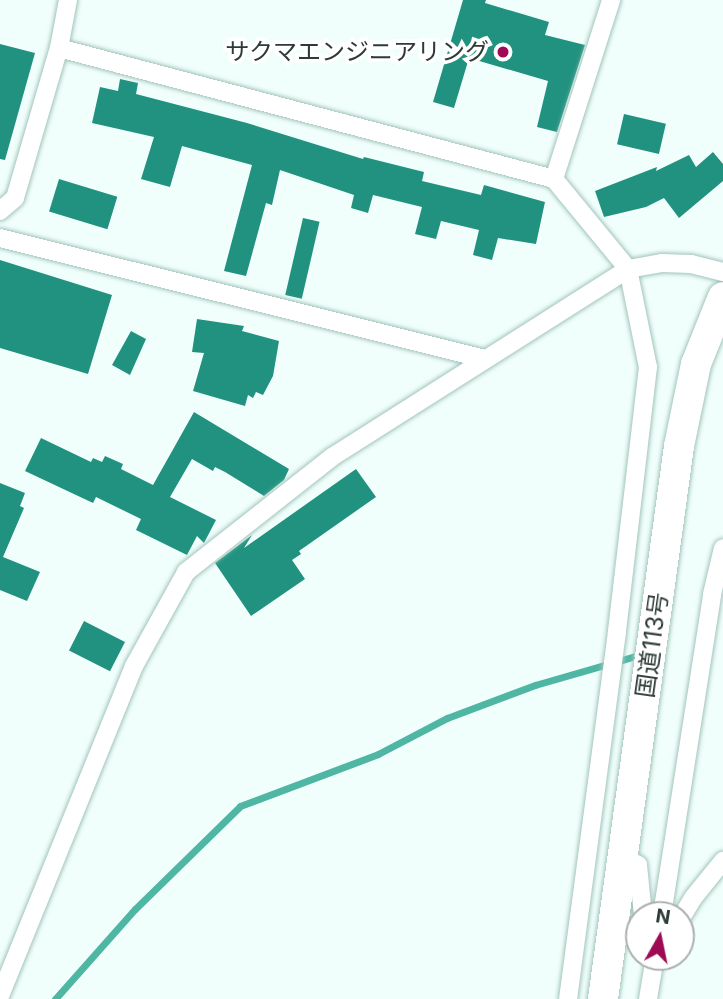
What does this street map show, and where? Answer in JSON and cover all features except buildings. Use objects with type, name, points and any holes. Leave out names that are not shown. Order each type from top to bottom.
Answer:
[{"type":"highway","name":"国道113号","points":[[604,999],[679,446],[696,364],[723,297]]},
{"type":"street","points":[[0,211],[15,198],[59,48],[68,0]]},
{"type":"street","points":[[554,179],[611,0]]},
{"type":"street","points":[[59,48],[554,179],[628,268],[648,368],[615,647],[568,999]]},
{"type":"street","points":[[0,238],[484,359]]},
{"type":"street","points":[[0,996],[134,666],[186,572],[332,457],[628,268],[662,263],[691,264],[723,272]]},
{"type":"street","points":[[664,901],[712,594],[723,548]]},
{"type":"street","points":[[712,594],[723,575]]},
{"type":"street","points":[[623,857],[638,865],[642,901]]},
{"type":"street","points":[[690,901],[723,861]]},
{"type":"street","points":[[648,999],[652,971]]},
{"type":"waterway","points":[[55,999],[135,909],[240,806],[378,754],[447,718],[535,685],[639,655]]},
{"type":"place","name":"サクマエンジニアリング","points":[[503,52]]}]
